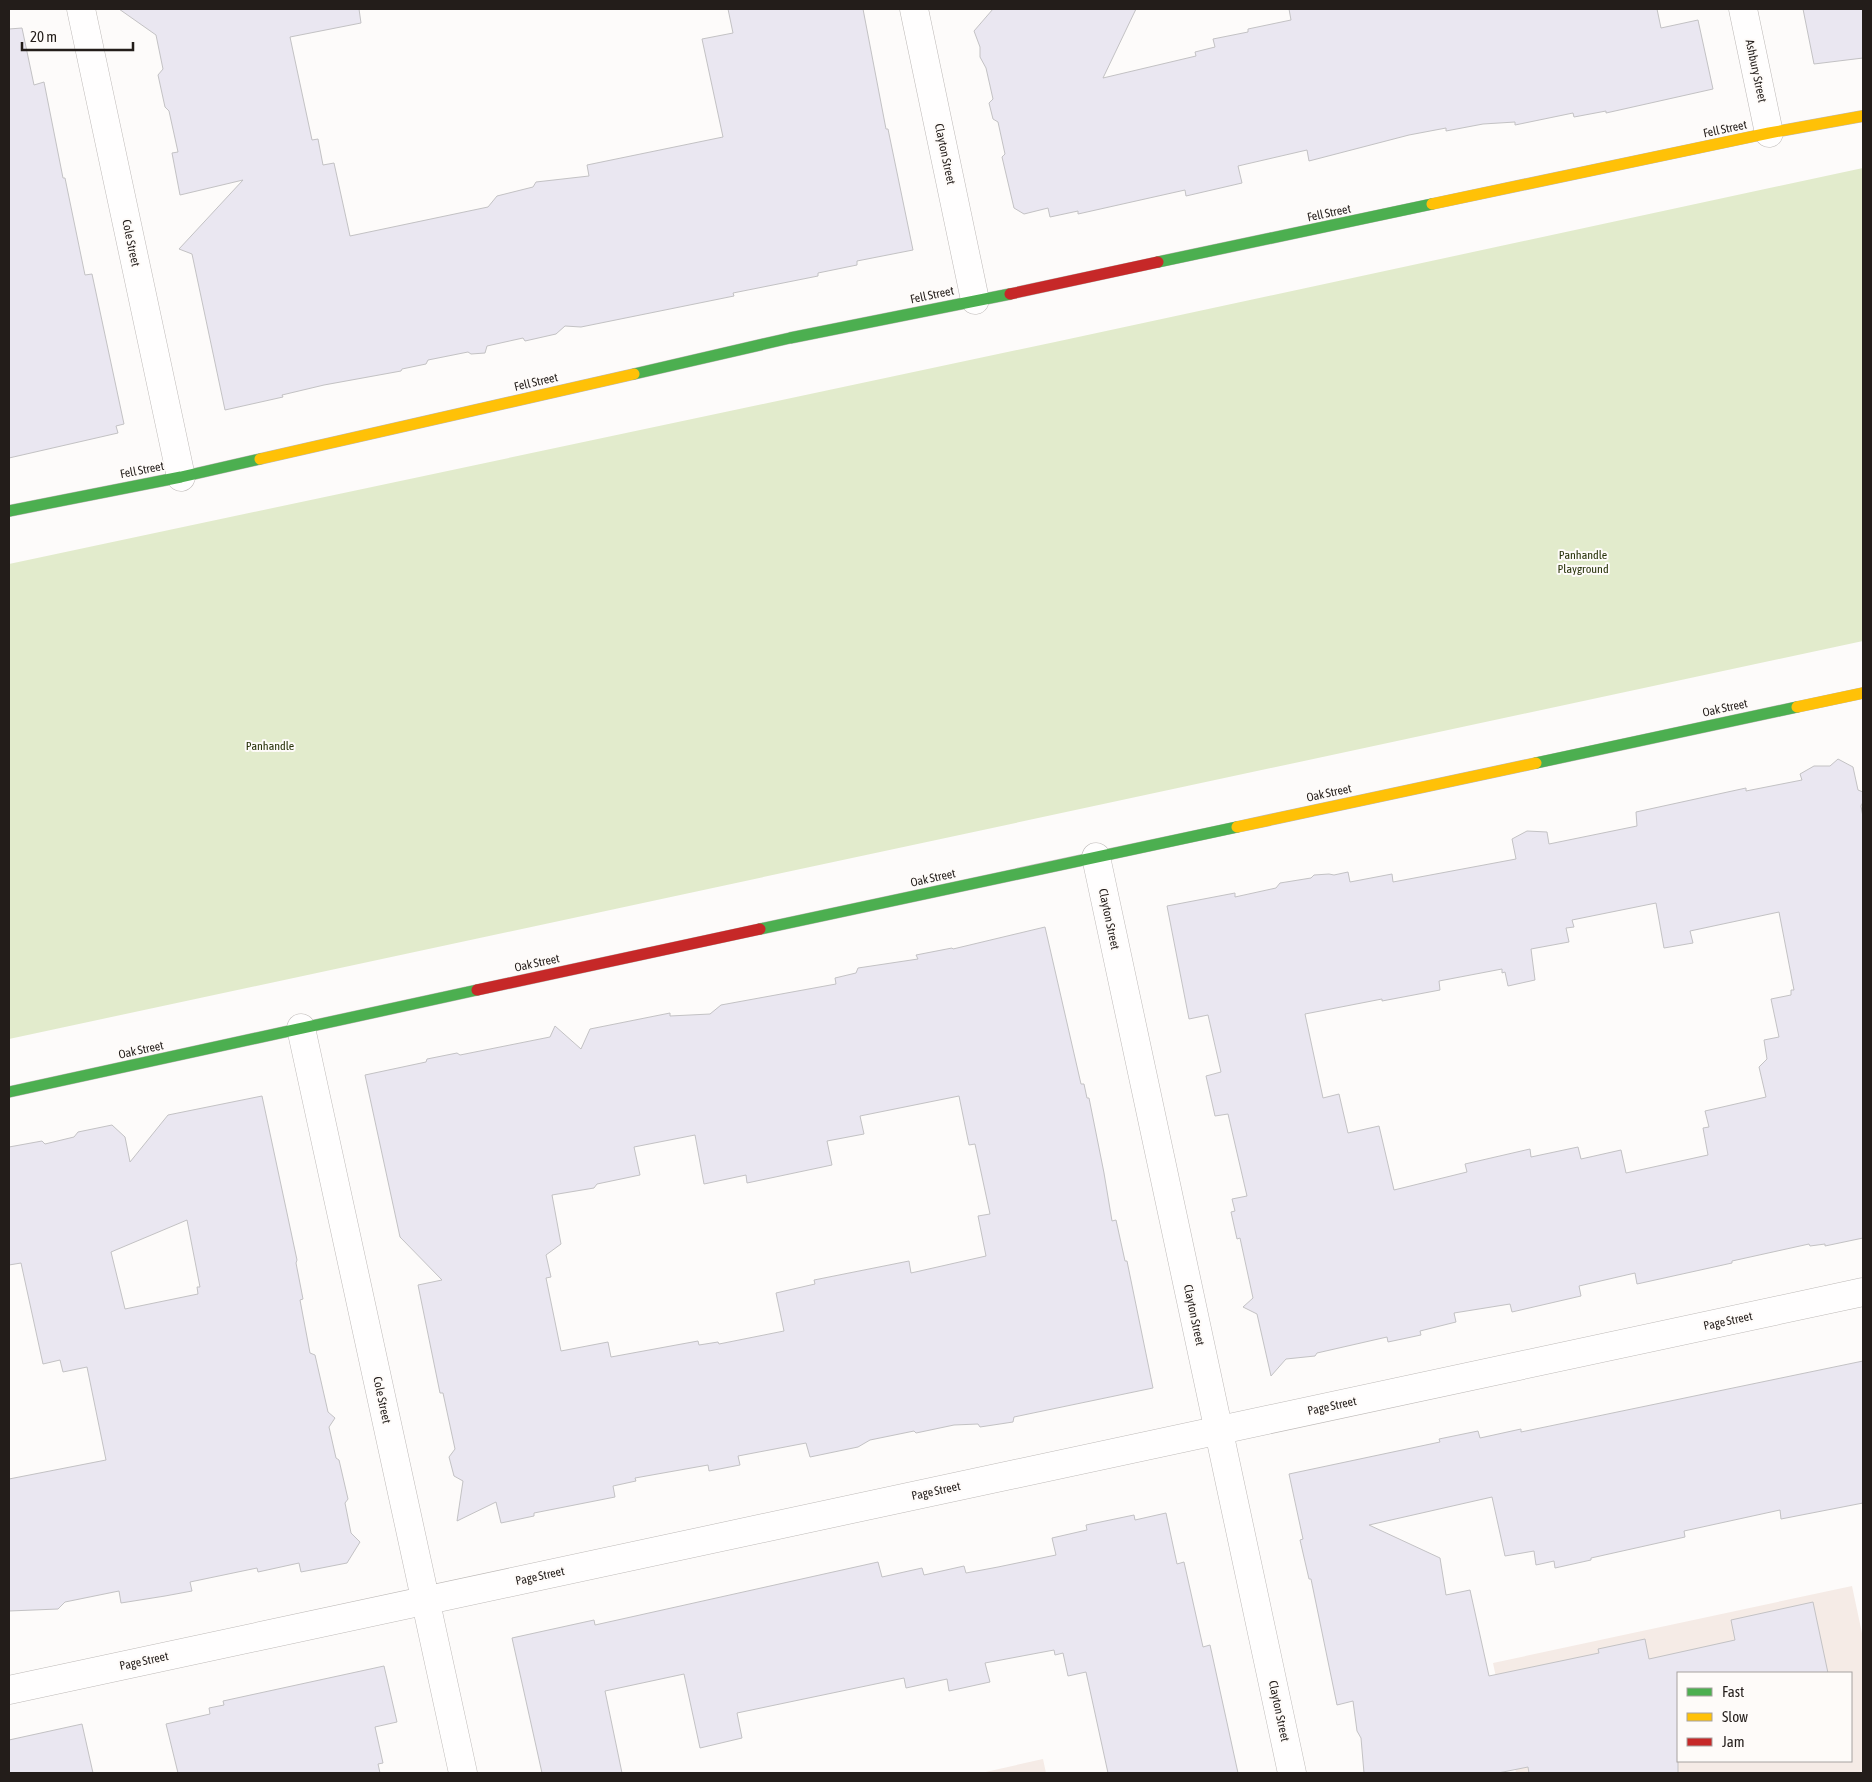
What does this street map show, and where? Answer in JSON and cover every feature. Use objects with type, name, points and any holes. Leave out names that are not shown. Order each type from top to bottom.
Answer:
[{"type":"main road","name":"Fell Street","points":[[9,511],[181,477],[790,338],[1863,116]]},
{"type":"main road","name":"Oak Street","points":[[9,1092],[1863,692]]},
{"type":"street","name":"Cole Street","points":[[81,9],[181,477]]},
{"type":"street","name":"Clayton Street","points":[[914,9],[975,300]]},
{"type":"street","name":"Ashbury Street","points":[[1743,9],[1769,134]]},
{"type":"street","name":"Clayton Street","points":[[1096,857],[1292,1773]]},
{"type":"street","name":"Cole Street","points":[[301,1028],[463,1773]]},
{"type":"street","name":"Page Street","points":[[9,1690],[1863,1292]]},
{"type":"shaded area","points":[[1852,1586],[1863,1638],[1863,1773],[1516,1773],[1493,1663]]},
{"type":"shaded area","points":[[1043,1759],[1046,1773],[981,1773]]},
{"type":"green space","name":"Panhandle","points":[[1863,168],[1863,641],[9,1039],[9,564]]},
{"type":"building","points":[[119,9],[359,9],[361,23],[290,37],[312,140],[318,139],[323,165],[334,163],[350,236],[488,207],[497,196],[533,187],[536,182],[589,176],[587,165],[723,137],[702,39],[733,33],[728,9],[863,9],[886,129],[888,129],[913,250],[857,261],[857,265],[818,273],[818,276],[733,293],[734,296],[581,327],[565,326],[556,334],[525,341],[523,338],[487,346],[485,353],[471,354],[468,352],[428,360],[426,364],[402,369],[401,371],[324,385],[282,395],[283,397],[225,410],[192,254],[179,249],[243,180],[180,195],[172,153],[178,152],[169,111],[165,107],[158,75],[163,69],[156,35]]},
{"type":"building","points":[[993,9],[1136,9],[1103,78],[1196,56],[1195,52],[1215,47],[1213,39],[1291,20],[1289,9],[1657,9],[1661,28],[1698,20],[1713,89],[1606,113],[1606,111],[1574,117],[1573,113],[1515,125],[1515,122],[1483,124],[1446,131],[1446,128],[1409,135],[1309,161],[1307,150],[1238,166],[1242,183],[1186,196],[1185,190],[1078,214],[1078,211],[1050,217],[1048,208],[1024,214],[1014,208],[1002,157],[1005,154],[998,122],[993,119],[989,103],[993,99],[986,68],[980,57],[980,47],[974,31]]},
{"type":"building","points":[[1803,9],[1863,9],[1863,58],[1814,64]]},
{"type":"building","points":[[22,28],[34,85],[44,82],[85,275],[92,274],[124,424],[116,426],[118,433],[9,458],[9,29]]},
{"type":"building","points":[[1838,759],[1853,767],[1858,790],[1863,792],[1861,806],[1863,817],[1863,1238],[1825,1246],[1825,1244],[1810,1246],[1809,1244],[1637,1284],[1635,1273],[1579,1286],[1581,1296],[1512,1312],[1510,1304],[1454,1313],[1456,1322],[1420,1331],[1421,1335],[1388,1342],[1387,1337],[1317,1353],[1315,1356],[1286,1359],[1271,1376],[1257,1314],[1243,1307],[1253,1298],[1240,1238],[1237,1239],[1231,1212],[1235,1211],[1232,1199],[1247,1196],[1228,1114],[1215,1116],[1206,1076],[1221,1072],[1208,1015],[1189,1019],[1167,906],[1235,893],[1235,897],[1276,888],[1280,883],[1311,878],[1314,875],[1334,875],[1348,872],[1350,882],[1392,874],[1393,882],[1516,859],[1512,839],[1527,831],[1547,832],[1549,844],[1637,826],[1636,812],[1746,788],[1746,791],[1802,780],[1800,774],[1814,766],[1830,766]],"holes":[[[1656,903],[1664,948],[1693,943],[1690,931],[1779,912],[1794,990],[1791,990],[1791,995],[1771,999],[1779,1037],[1764,1040],[1767,1059],[1759,1067],[1766,1097],[1705,1111],[1709,1127],[1703,1128],[1708,1155],[1626,1173],[1621,1150],[1581,1159],[1578,1147],[1531,1157],[1530,1149],[1465,1164],[1467,1172],[1394,1190],[1379,1126],[1348,1133],[1339,1094],[1323,1098],[1305,1014],[1440,990],[1439,981],[1502,969],[1502,973],[1505,972],[1508,986],[1535,980],[1531,949],[1569,942],[1566,928],[1574,927],[1572,920]]]},
{"type":"building","points":[[1045,927],[1081,1084],[1084,1084],[1087,1098],[1089,1098],[1112,1221],[1116,1220],[1125,1261],[1127,1261],[1153,1388],[1014,1417],[1013,1422],[980,1427],[978,1424],[954,1425],[916,1433],[914,1431],[870,1440],[858,1447],[810,1457],[806,1443],[738,1456],[740,1465],[709,1471],[708,1465],[635,1478],[636,1481],[613,1486],[615,1497],[534,1513],[534,1516],[501,1523],[496,1502],[457,1521],[463,1481],[454,1476],[449,1457],[455,1449],[443,1393],[440,1393],[418,1285],[442,1280],[400,1237],[365,1075],[426,1062],[427,1059],[457,1053],[460,1055],[550,1037],[555,1026],[581,1049],[590,1029],[670,1013],[670,1016],[710,1014],[721,1005],[836,984],[835,978],[856,973],[858,968],[918,959],[916,955],[953,949]],"holes":[[[959,1096],[969,1145],[975,1144],[990,1214],[978,1216],[986,1256],[911,1273],[909,1261],[814,1280],[815,1284],[776,1293],[784,1331],[719,1344],[718,1342],[699,1345],[698,1341],[611,1357],[608,1342],[561,1351],[546,1278],[551,1277],[546,1255],[561,1244],[552,1195],[594,1188],[597,1184],[640,1175],[634,1147],[695,1135],[704,1184],[746,1175],[747,1183],[832,1165],[827,1141],[864,1134],[860,1116]]]},
{"type":"building","points":[[262,1096],[297,1260],[303,1299],[300,1300],[310,1353],[315,1355],[328,1412],[335,1418],[329,1427],[348,1499],[345,1503],[351,1533],[360,1542],[347,1563],[301,1572],[299,1563],[258,1572],[257,1568],[190,1582],[192,1591],[121,1603],[119,1591],[65,1602],[58,1609],[9,1611],[9,1479],[106,1460],[87,1367],[63,1372],[60,1360],[43,1364],[21,1263],[9,1265],[9,1147],[42,1141],[45,1144],[74,1137],[78,1132],[112,1125],[125,1137],[130,1162],[168,1115]],"holes":[[[187,1220],[200,1287],[197,1287],[198,1294],[125,1309],[111,1252]]]},
{"type":"building","points":[[1863,1361],[1863,1503],[1781,1519],[1780,1510],[1684,1531],[1685,1537],[1555,1568],[1554,1561],[1536,1565],[1534,1551],[1505,1556],[1492,1497],[1369,1525],[1440,1558],[1446,1595],[1470,1590],[1489,1676],[1599,1653],[1598,1649],[1645,1639],[1649,1659],[1735,1640],[1731,1620],[1813,1602],[1828,1672],[1677,1672],[1678,1773],[1529,1773],[1528,1767],[1498,1773],[1364,1773],[1361,1738],[1357,1731],[1353,1701],[1337,1705],[1311,1579],[1309,1579],[1300,1540],[1303,1539],[1289,1474],[1440,1442],[1439,1439],[1478,1431],[1480,1438],[1521,1429],[1521,1432]]},
{"type":"building","points":[[1166,1513],[1177,1564],[1184,1562],[1203,1647],[1210,1645],[1238,1773],[1108,1773],[1086,1672],[1068,1676],[1063,1653],[1055,1655],[1054,1650],[985,1663],[990,1682],[949,1691],[947,1679],[906,1688],[904,1678],[737,1713],[742,1738],[700,1748],[684,1674],[605,1691],[622,1773],[542,1773],[512,1638],[594,1620],[595,1625],[878,1562],[882,1577],[922,1568],[924,1575],[964,1566],[966,1573],[998,1567],[1056,1555],[1052,1538],[1087,1530],[1086,1525],[1134,1515],[1135,1520]]},
{"type":"building","points":[[384,1666],[397,1722],[375,1727],[383,1763],[378,1764],[380,1773],[178,1773],[166,1724],[210,1714],[209,1708],[224,1705],[223,1701]]},
{"type":"building","points":[[82,1724],[93,1773],[9,1773],[9,1740]]},
{"type":"traffic: fast","points":[[1158,262],[1432,204]]},
{"type":"traffic: fast","points":[[634,374],[790,338],[1010,294]]},
{"type":"traffic: fast","points":[[9,511],[181,477],[260,459]]},
{"type":"traffic: fast","points":[[1536,763],[1797,707]]},
{"type":"traffic: fast","points":[[760,929],[1237,827]]},
{"type":"traffic: fast","points":[[9,1092],[477,990]]},
{"type":"traffic: slow","points":[[1432,204],[1769,133],[1863,116]]},
{"type":"traffic: slow","points":[[260,459],[634,374]]},
{"type":"traffic: slow","points":[[1797,707],[1863,693]]},
{"type":"traffic: slow","points":[[1237,827],[1536,763]]},
{"type":"traffic: jam","points":[[1010,294],[1158,262]]},
{"type":"traffic: jam","points":[[477,990],[760,929]]},
{"type":"park label","name":"Panhandle Playground","points":[[1583,562]]}]
